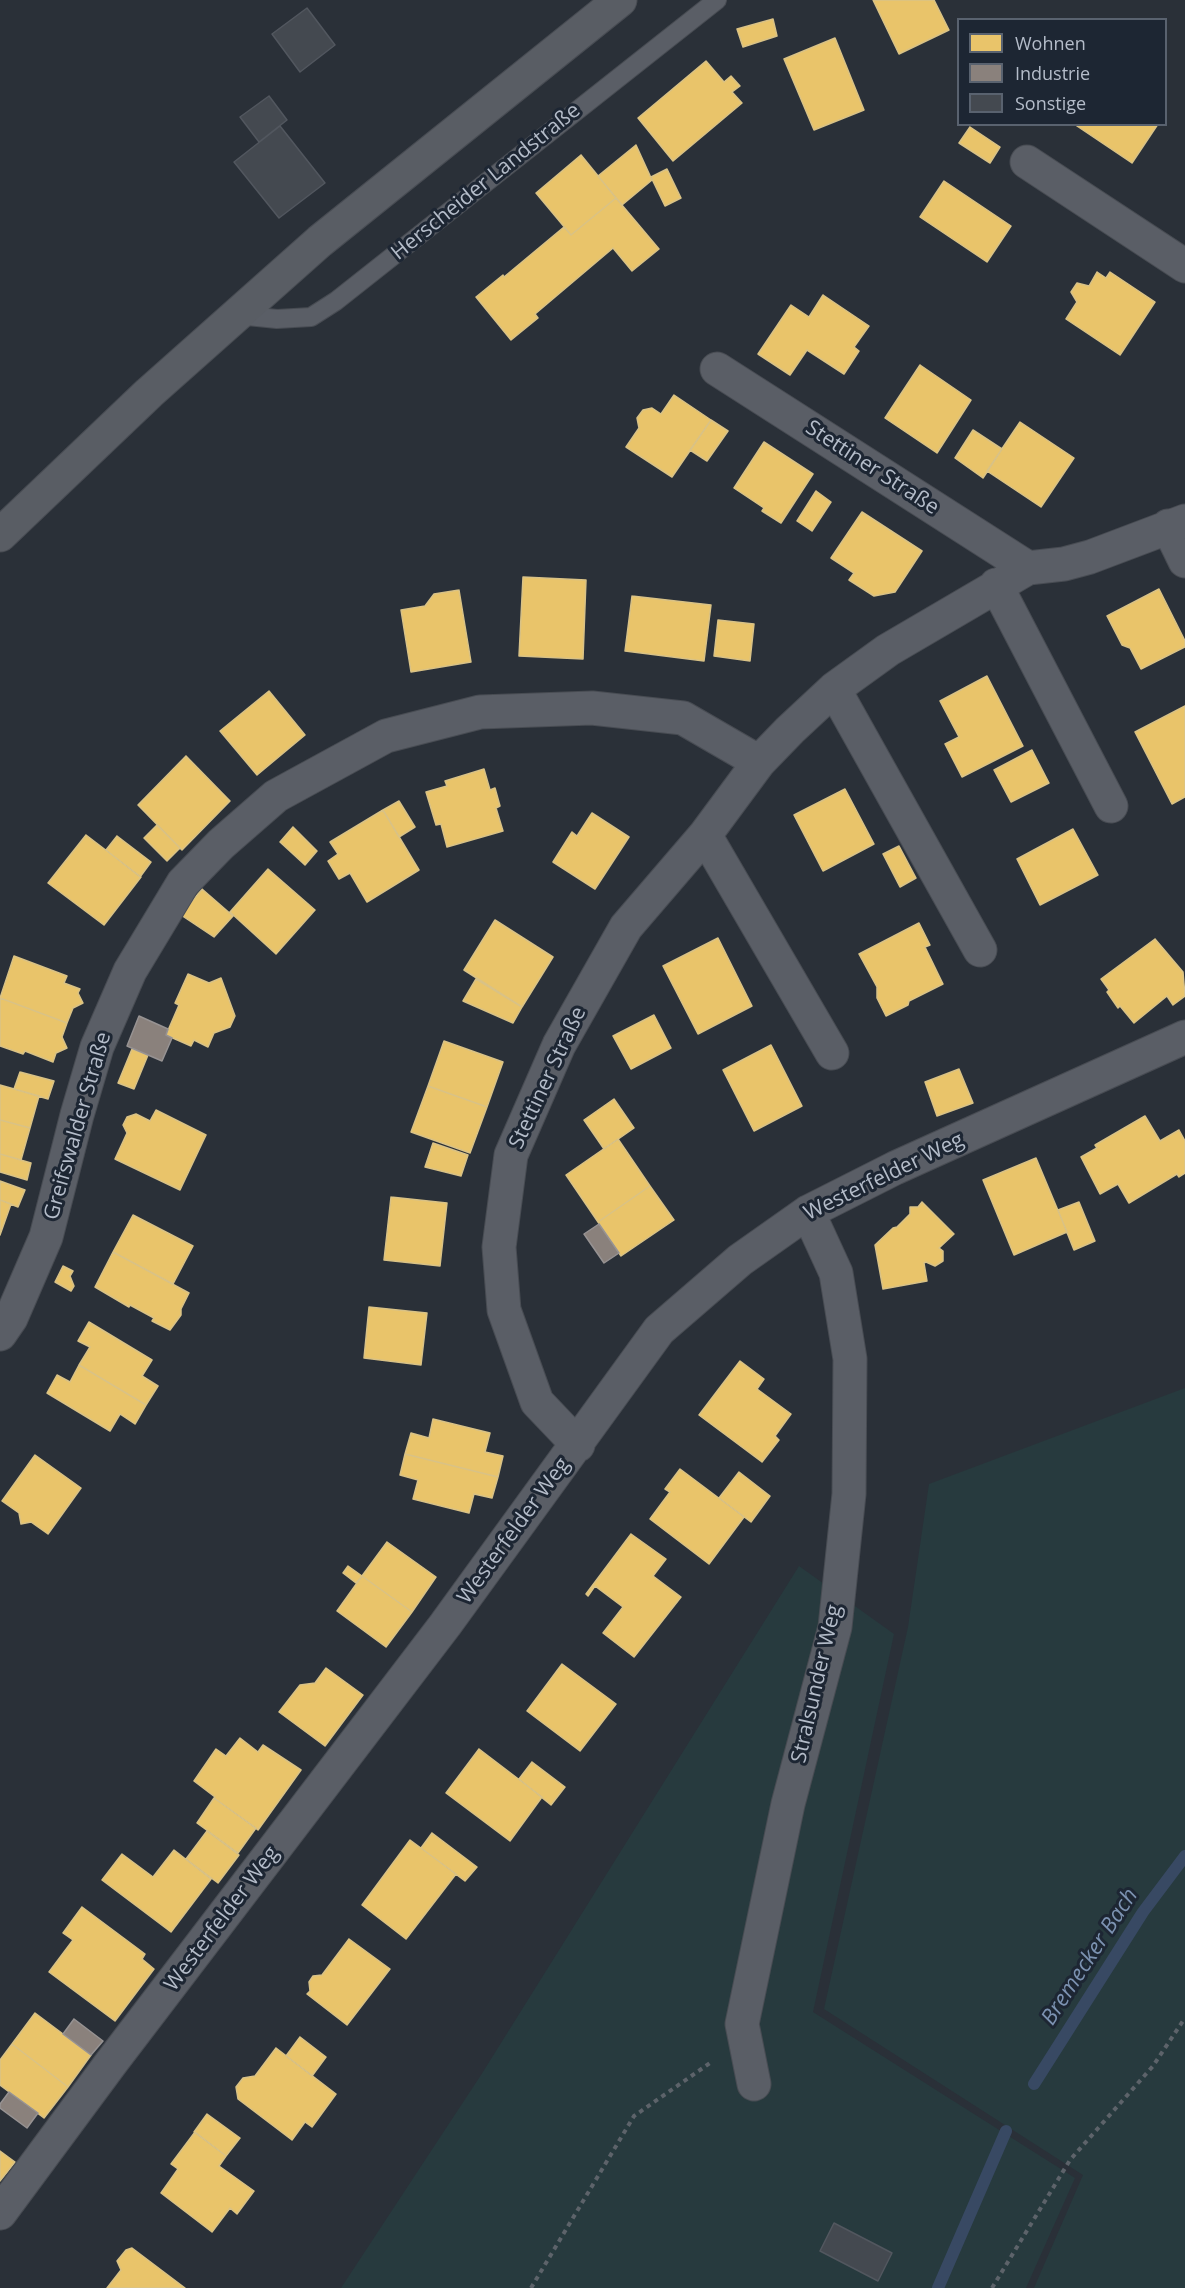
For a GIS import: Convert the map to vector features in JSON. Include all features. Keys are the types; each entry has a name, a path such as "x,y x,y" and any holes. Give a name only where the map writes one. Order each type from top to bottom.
{"main road":[{"path":"0,535 149,393 320,241 620,0"}],"street":[{"path":"1027,162 1185,266"},
{"name":"Stettiner Straße","path":"717,369 1028,568"},
{"name":"Stettiner Straße","path":"578,1445 537,1402 504,1310 499,1247 511,1155 559,1045 626,927 705,835 759,762 834,689 888,650 1028,568 1064,564 1090,557 1177,523 1185,561"},
{"path":"996,585 1111,806"},
{"path":"834,689 980,950"},
{"name":"Greifswalder Straße","path":"0,1334 11,1318 46,1237 97,1047 130,971 183,883 221,844 276,796 386,736 480,712 592,708 683,718 759,762"},
{"path":"705,835 832,1053"},
{"name":"Westerfelder Weg","path":"0,2213 111,2063 438,1635 578,1445 659,1330 740,1260 808,1212 895,1168 1185,1037"},
{"name":"Stralsunder Weg","path":"754,2084 742,2024 788,1804 835,1627 849,1494 850,1359 836,1273 808,1212"}],"lane":[{"name":"Herscheider Landstraße","path":"238,315 277,319 311,317 336,301 717,0"}],"path":[{"path":"992,2288 1070,2160 1153,2066 1185,2018"},
{"path":"531,2288 634,2116 748,2037 742,2024"}],"green space":[{"path":"1185,1388 1185,2288 1034,2288 1083,2175 824,2009 908,1627 929,1484"},
{"path":"799,1566 894,1634 813,2012 1075,2178 1026,2288 341,2288 481,2075"}],"building: Wohnen":[{"path":"873,0 934,0 949,30 899,54"},
{"path":"773,19 777,36 743,47 737,29"},
{"path":"835,38 864,110 814,130 784,59"},
{"path":"706,61 724,82 731,76 740,86 732,92 742,103 673,161 638,118"},
{"path":"1077,126 1157,126 1132,163"},
{"path":"970,127 1000,147 990,163 959,143"},
{"path":"636,145 652,180 622,205 598,176"},
{"path":"581,155 616,198 571,235 536,193"},
{"path":"667,169 681,198 665,206 651,177"},
{"path":"944,181 1011,226 987,262 920,217"},
{"path":"616,198 659,249 632,271 613,248 535,314 538,318 511,340 476,297 564,227 571,235"},
{"path":"1097,272 1106,278 1110,272 1155,302 1120,355 1066,319 1077,302 1071,292 1077,283 1089,286"},
{"path":"823,295 869,326 854,347 859,351 844,374 807,350 790,375 758,354 791,305 809,317"},
{"path":"920,365 971,400 937,453 885,418"},
{"path":"674,395 711,420 672,477 626,447 639,428 637,418 643,410 652,408 661,414"},
{"path":"711,420 728,431 707,461 690,450"},
{"path":"1020,422 1074,458 1041,507 987,471"},
{"path":"973,430 1002,449 983,478 955,458"},
{"path":"764,442 813,474 781,523 762,511 764,508 734,488"},
{"path":"816,491 831,502 812,531 797,521"},
{"path":"862,512 922,551 895,592 874,596 849,580 854,573 831,558"},
{"path":"523,577 586,580 583,659 519,656"},
{"path":"1159,589 1185,641 1185,647 1141,669 1130,648 1122,645 1107,616"},
{"path":"459,590 471,662 411,672 401,610 425,606 434,594"},
{"path":"632,596 711,605 704,661 625,651"},
{"path":"718,620 754,624 750,661 714,656"},
{"path":"987,676 1023,746 962,777 945,744 959,737 940,701"},
{"path":"269,691 305,735 257,775 220,731"},
{"path":"1185,706 1185,797 1172,804 1135,732"},
{"path":"1032,750 1049,783 1011,802 994,770"},
{"path":"186,756 230,801 182,850 138,805"},
{"path":"484,769 490,790 495,788 500,806 496,808 503,831 447,847 441,824 436,825 426,792 447,786 445,781"},
{"path":"845,789 874,844 823,871 794,815"},
{"path":"399,801 415,827 399,837 383,810"},
{"path":"383,810 419,870 367,902 350,873 339,879 328,861 338,854 330,842"},
{"path":"592,813 629,837 595,889 553,862 572,832 577,836"},
{"path":"157,825 180,848 167,861 144,838"},
{"path":"293,827 317,851 305,865 280,842"},
{"path":"1073,829 1098,875 1040,905 1017,859"},
{"path":"86,835 141,877 104,925 48,883"},
{"path":"117,836 151,862 140,877 106,850"},
{"path":"899,846 916,878 900,887 883,854"},
{"path":"268,869 315,910 276,954 230,912"},
{"path":"202,889 233,916 214,937 181,915"},
{"path":"495,920 553,957 522,1007 464,970"},
{"path":"919,923 930,945 925,947 943,984 909,1001 908,1005 886,1016 877,998 877,987 859,954"},
{"path":"718,938 752,1006 698,1034 663,966"},
{"path":"1155,939 1183,972 1185,996 1173,1005 1167,996 1134,1023 1120,1006 1118,1008 1101,979"},
{"path":"14,956 67,976 64,983 80,989 78,993 83,1003 73,1008 67,1023 0,998"},
{"path":"188,974 209,983 221,978 235,1016 230,1027 214,1033 208,1047 194,1040 191,1046 166,1035 179,1005 175,1003"},
{"path":"476,979 522,1007 513,1023 463,1001"},
{"path":"0,998 67,1023 62,1037 67,1048 56,1053 53,1062 25,1051 23,1054 0,1046"},
{"path":"654,1015 671,1048 631,1069 613,1036"},
{"path":"444,1041 503,1062 487,1107 428,1086"},
{"path":"771,1045 802,1106 754,1131 723,1070"},
{"path":"132,1049 148,1055 134,1089 118,1083"},
{"path":"959,1069 973,1103 937,1116 925,1082"},
{"path":"20,1072 54,1081 48,1099 14,1089"},
{"path":"0,1085 39,1096 30,1128 0,1120"},
{"path":"428,1086 487,1107 470,1153 411,1132"},
{"path":"614,1099 634,1128 604,1149 584,1120"},
{"path":"156,1110 206,1135 180,1190 115,1159 127,1133 123,1125 127,1117 136,1114 150,1121"},
{"path":"1145,1116 1160,1141 1179,1130 1185,1141 1185,1173 1179,1177 1177,1174 1129,1203 1118,1184 1100,1194 1081,1157 1097,1148 1095,1145"},
{"path":"0,1120 30,1128 21,1160 0,1154"},
{"path":"618,1139 650,1186 598,1222 566,1175"},
{"path":"433,1143 468,1155 461,1176 425,1167"},
{"path":"0,1154 31,1163 27,1180 0,1172"},
{"path":"1036,1158 1067,1232 1014,1255 983,1180"},
{"path":"0,1181 25,1190 18,1207 0,1200"},
{"path":"650,1186 674,1220 621,1256 598,1222"},
{"path":"391,1197 447,1203 440,1266 384,1260"},
{"path":"0,1200 11,1204 0,1235"},
{"path":"922,1202 954,1234 939,1248 943,1251 943,1261 935,1266 924,1263 927,1281 883,1289 875,1245 910,1214 910,1207 918,1207"},
{"path":"1079,1202 1095,1241 1074,1250 1058,1210"},
{"path":"133,1215 193,1246 173,1284 113,1252"},
{"path":"113,1252 189,1293 181,1309 181,1315 170,1330 152,1321 154,1318 130,1305 129,1307 95,1287"},
{"path":"63,1266 73,1271 70,1276 74,1286 71,1291 55,1282"},
{"path":"369,1307 427,1313 421,1365 364,1358"},
{"path":"89,1322 152,1360 142,1376 158,1386 146,1405 79,1365 90,1347 78,1341"},
{"path":"740,1361 764,1379 757,1389 791,1414 775,1436 779,1440 762,1462 699,1415"},
{"path":"79,1365 146,1405 135,1424 120,1414 110,1431 47,1393 57,1375 70,1382"},
{"path":"433,1419 490,1433 485,1452 503,1456 498,1477 405,1454 411,1433 429,1438"},
{"path":"405,1454 498,1477 492,1498 474,1494 469,1513 413,1499 418,1480 400,1475"},
{"path":"35,1455 81,1488 48,1534 31,1522 21,1524 19,1513 2,1501"},
{"path":"680,1469 744,1517 709,1564 650,1519 670,1492 665,1489"},
{"path":"739,1472 770,1496 751,1522 719,1498"},
{"path":"631,1534 666,1559 653,1576 681,1597 634,1657 603,1633 623,1607 595,1586 588,1596 586,1594"},
{"path":"387,1542 436,1577 412,1612 362,1576"},
{"path":"348,1566 362,1576 356,1583 343,1573"},
{"path":"362,1576 412,1612 386,1647 337,1611"},
{"path":"562,1664 616,1704 580,1751 527,1711"},
{"path":"326,1668 363,1695 325,1746 279,1712 300,1685 315,1683"},
{"path":"240,1738 258,1752 263,1745 301,1770 258,1830 194,1781 216,1749 226,1756"},
{"path":"479,1749 542,1797 510,1841 446,1793"},
{"path":"532,1762 565,1787 551,1805 519,1779"},
{"path":"214,1798 256,1828 238,1853 197,1823"},
{"path":"207,1831 239,1855 218,1883 186,1859"},
{"path":"432,1833 477,1867 465,1881 421,1848"},
{"path":"410,1840 456,1874 406,1939 362,1905"},
{"path":"174,1850 211,1879 171,1932 102,1880 122,1854 153,1877"},
{"path":"82,1907 145,1954 142,1959 154,1969 115,2021 49,1972 73,1940 63,1933"},
{"path":"349,1939 390,1969 347,2025 307,1994 310,1991 309,1982 313,1976 322,1975"},
{"path":"35,2013 91,2055 68,2087 12,2044"},
{"path":"300,2037 326,2057 312,2076 286,2056"},
{"path":"12,2044 68,2087 44,2118 0,2085 0,2060"},
{"path":"276,2048 336,2094 312,2127 305,2122 292,2140 238,2099 236,2087 243,2078 255,2076"},
{"path":"207,2114 240,2138 226,2156 194,2132"},
{"path":"195,2132 226,2156 219,2166 254,2191 237,2214 230,2208 212,2232 161,2193 178,2169 171,2164"},
{"path":"0,2151 15,2162 0,2181"},
{"path":"132,2248 185,2288 107,2288 121,2270 117,2261 126,2250"}],"building: Industrie":[{"path":"139,1016 168,1029 166,1035 172,1038 162,1061 127,1046"},
{"path":"599,1224 619,1253 604,1263 584,1234"},
{"path":"74,2019 103,2041 91,2055 63,2034"},
{"path":"9,2092 38,2113 27,2128 0,2108 0,2104"}],"building: Sonstige":[{"path":"307,8 335,45 300,72 272,34"},
{"path":"269,96 287,120 259,142 240,117"},
{"path":"280,126 325,183 279,218 234,162"},
{"path":"834,2223 892,2253 878,2281 820,2251"}],"waterway":[{"name":"Bremecker Bach","path":"1034,2084 1143,1912 1185,1856"},
{"name":"Bremecker Bach","path":"938,2288 1006,2131"}]}
